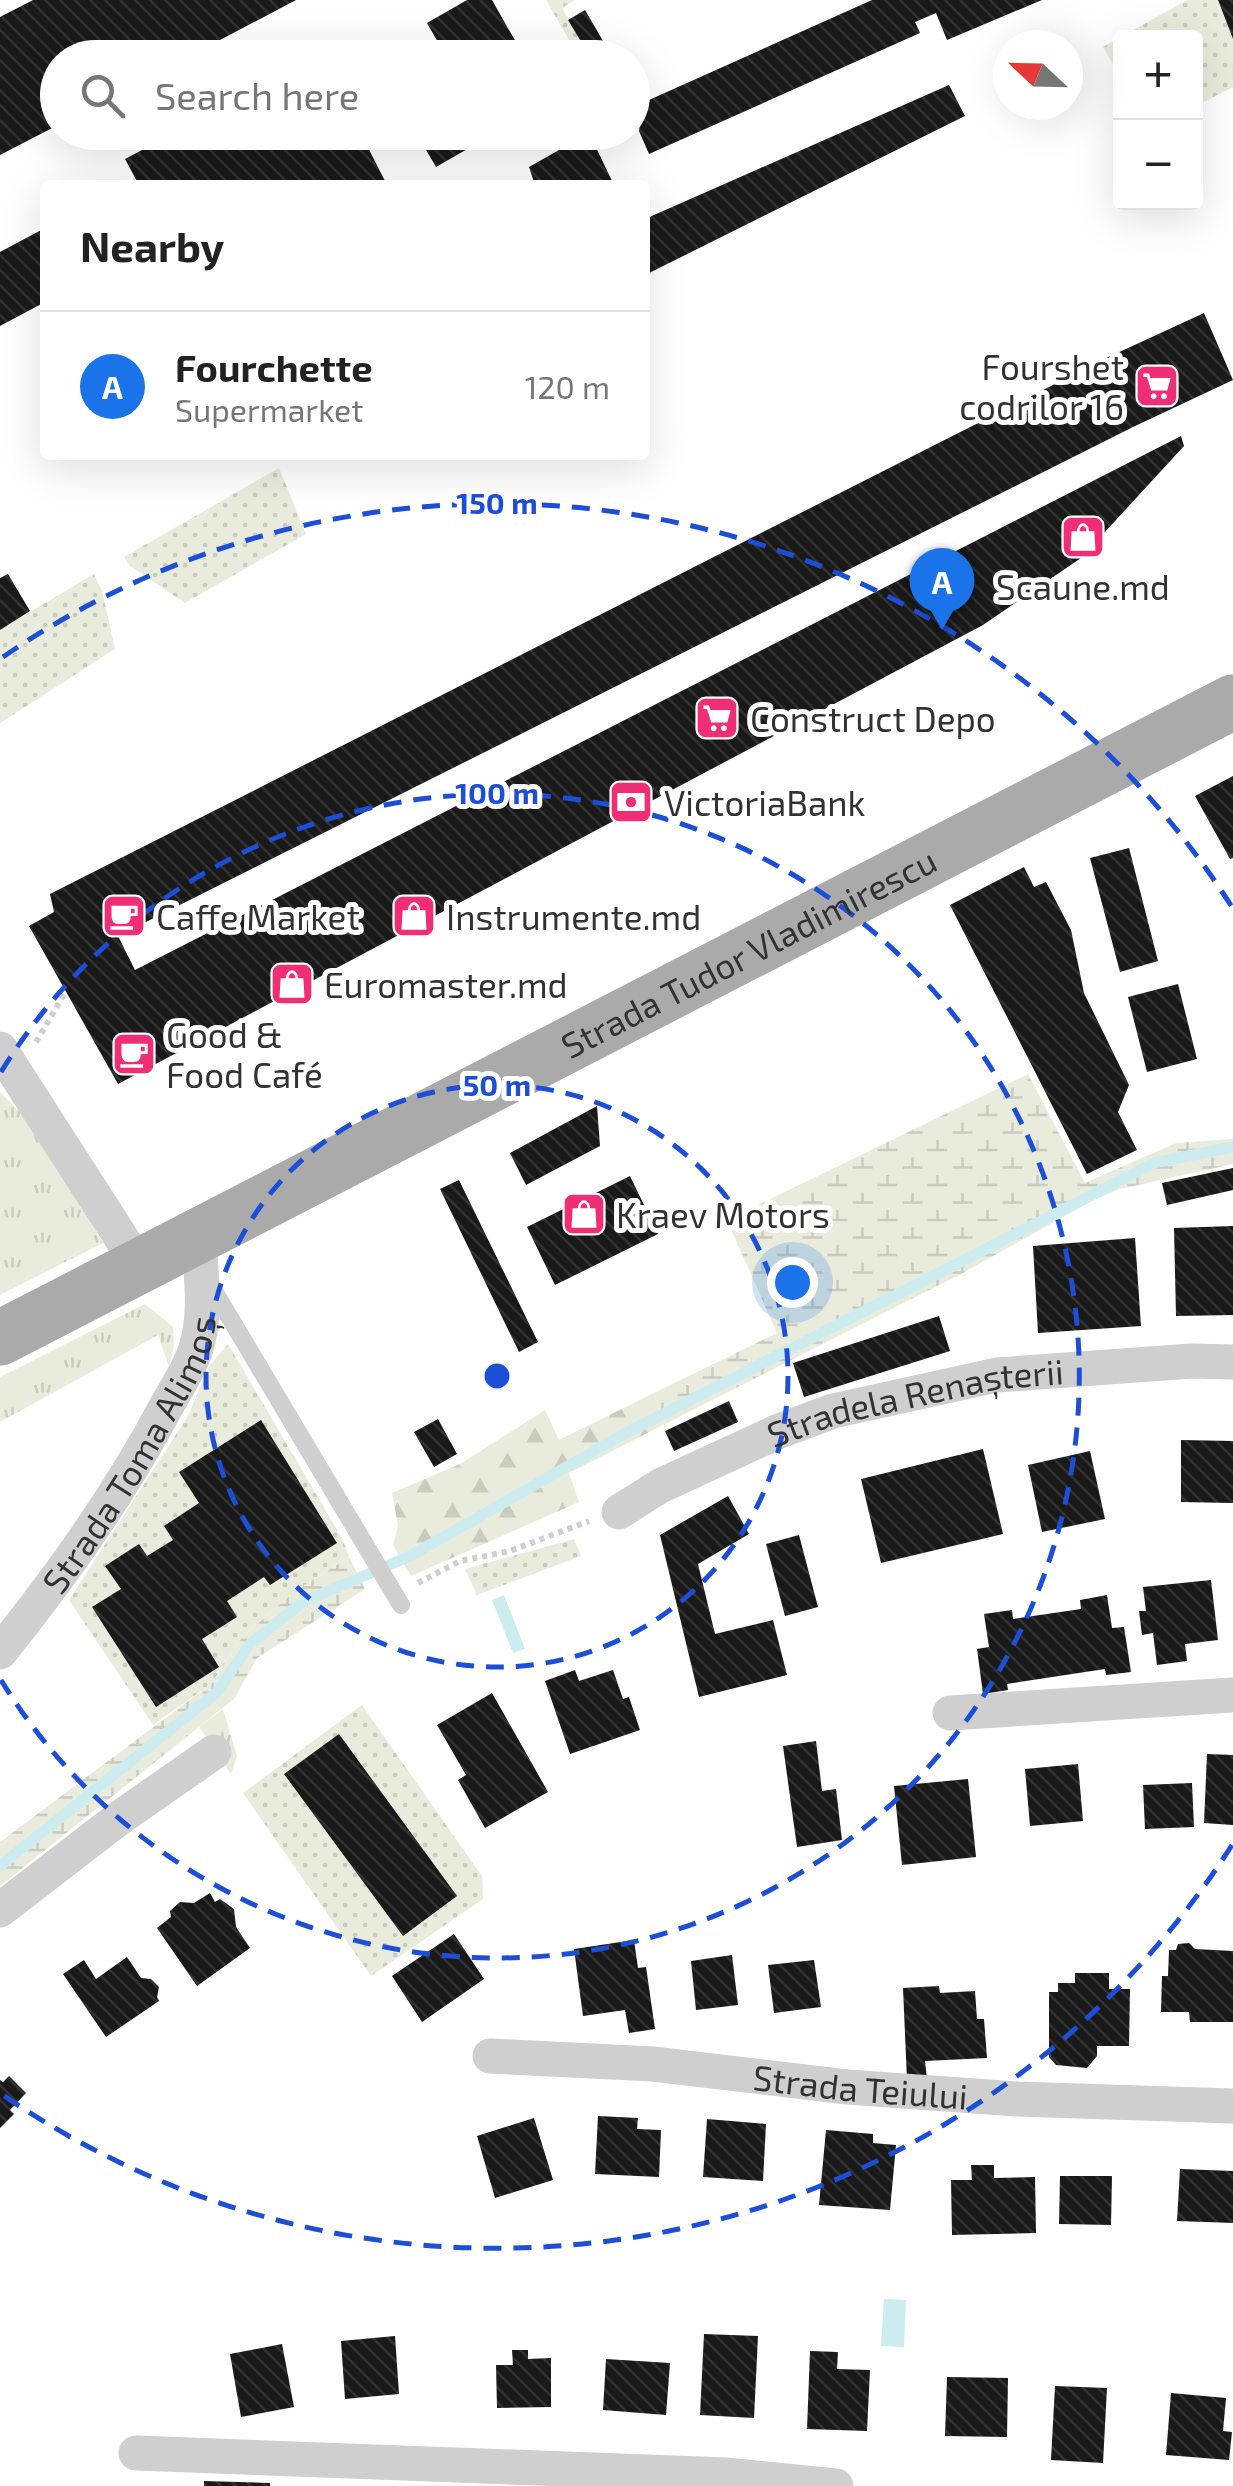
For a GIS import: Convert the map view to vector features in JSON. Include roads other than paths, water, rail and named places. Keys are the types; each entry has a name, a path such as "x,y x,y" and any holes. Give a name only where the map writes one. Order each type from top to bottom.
{"main road":[{"name":"Strada Tudor Vladimirescu","path":"0,1338 140,1267 199,1252 1233,702"}],"street":[{"path":"0,1049 140,1267"},
{"name":"Strada Toma Alimoș","path":"0,1652 82,1545 152,1434 186,1371 199,1340 199,1252"},
{"name":"Stradela Renașterii","path":"619,1512 660,1486 776,1432 833,1411 997,1376 1192,1361 1233,1362"},
{"path":"950,1713 1233,1694"},
{"path":"0,1910 118,1819 214,1752"},
{"name":"Strada Teiului","path":"490,2056 653,2064 847,2087 1233,2106"},
{"path":"136,2453 726,2475 836,2486"}],"lane":[{"path":"199,1252 396,1596"}],"water":[{"path":"504,1595 525,1649 513,1653 492,1600"},
{"path":"884,2299 906,2300 904,2347 881,2346"}],"waterway":[{"path":"0,1866 217,1692 250,1644 303,1602 410,1556 626,1433 1154,1163 1233,1147"}],"place":[{"name":"Fourshet codrilor 16","path":"1157,386"},
{"name":"Scaune.md","path":"1083,537"},
{"name":"Fourchette","path":"942,630"},
{"name":"Construct Depo","path":"717,718"},
{"name":"VictoriaBank","path":"631,802"},
{"name":"Caffe Market","path":"124,916"},
{"name":"Instrumente.md","path":"414,916"},
{"name":"Euromaster.md","path":"292,984"},
{"name":"Good & Food Café","path":"134,1054"},
{"name":"Kraev Motors","path":"584,1214"}]}
